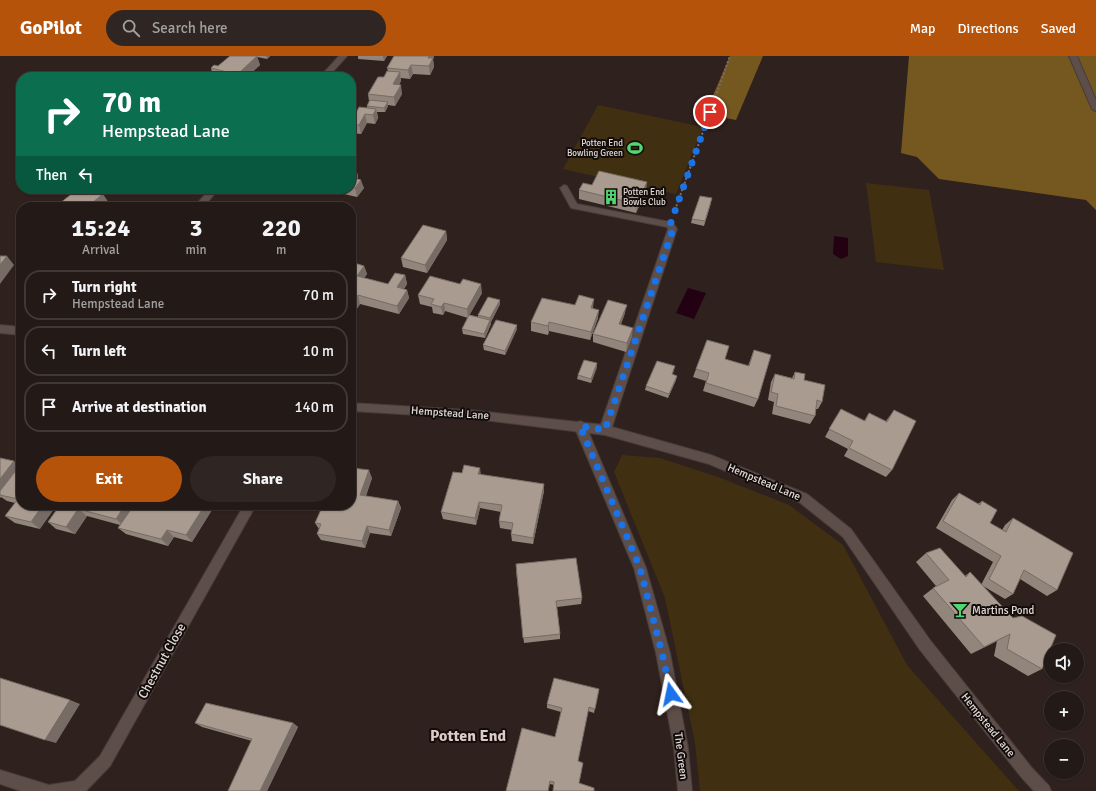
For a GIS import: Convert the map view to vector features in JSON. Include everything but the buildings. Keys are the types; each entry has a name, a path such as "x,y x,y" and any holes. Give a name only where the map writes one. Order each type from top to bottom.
{"street":[{"path":"328,72 342,56"},
{"path":"1073,56 1096,109"},
{"path":"564,188 574,206 670,225 673,229 605,430"},
{"path":"203,202 210,194"},
{"path":"0,329 16,331"},
{"name":"Hempstead Lane","path":"356,407 468,414 605,430 711,460 803,498 847,533 925,645 1027,773 1044,791"},
{"name":"The Green","path":"580,426 640,568 662,653 682,748 685,791"},
{"name":"Chestnut Close","path":"53,791 79,788 105,761 247,510"},
{"path":"0,777 45,791"}],"path":[{"path":"670,225 730,56"}],"shaded area":[{"path":"730,56 763,56 736,120 705,114"},
{"path":"909,56 1096,56 1096,210 1086,200 939,179 917,157 901,153"},
{"name":"Potten End Bowling Green","path":"598,105 703,127 676,194 563,169"},
{"path":"866,183 929,190 944,270 876,262"},
{"path":"834,236 848,238 848,256 841,259 833,254"},
{"path":"688,288 706,293 694,319 676,313"},
{"path":"622,455 660,458 718,477 789,505 843,545 907,665 1019,791 700,791 695,743 665,598 614,472"}],"place":[{"name":"Potten End Bowling Green","path":"635,148"},
{"name":"Potten End Bowls Club","path":"611,197"},
{"name":"Martins Pond","path":"960,610"}],"district":[{"name":"Potten End","path":"468,736"}],"route":[{"path":"671,694 640,568 580,426 605,430 673,229 670,225 710,112"}]}
